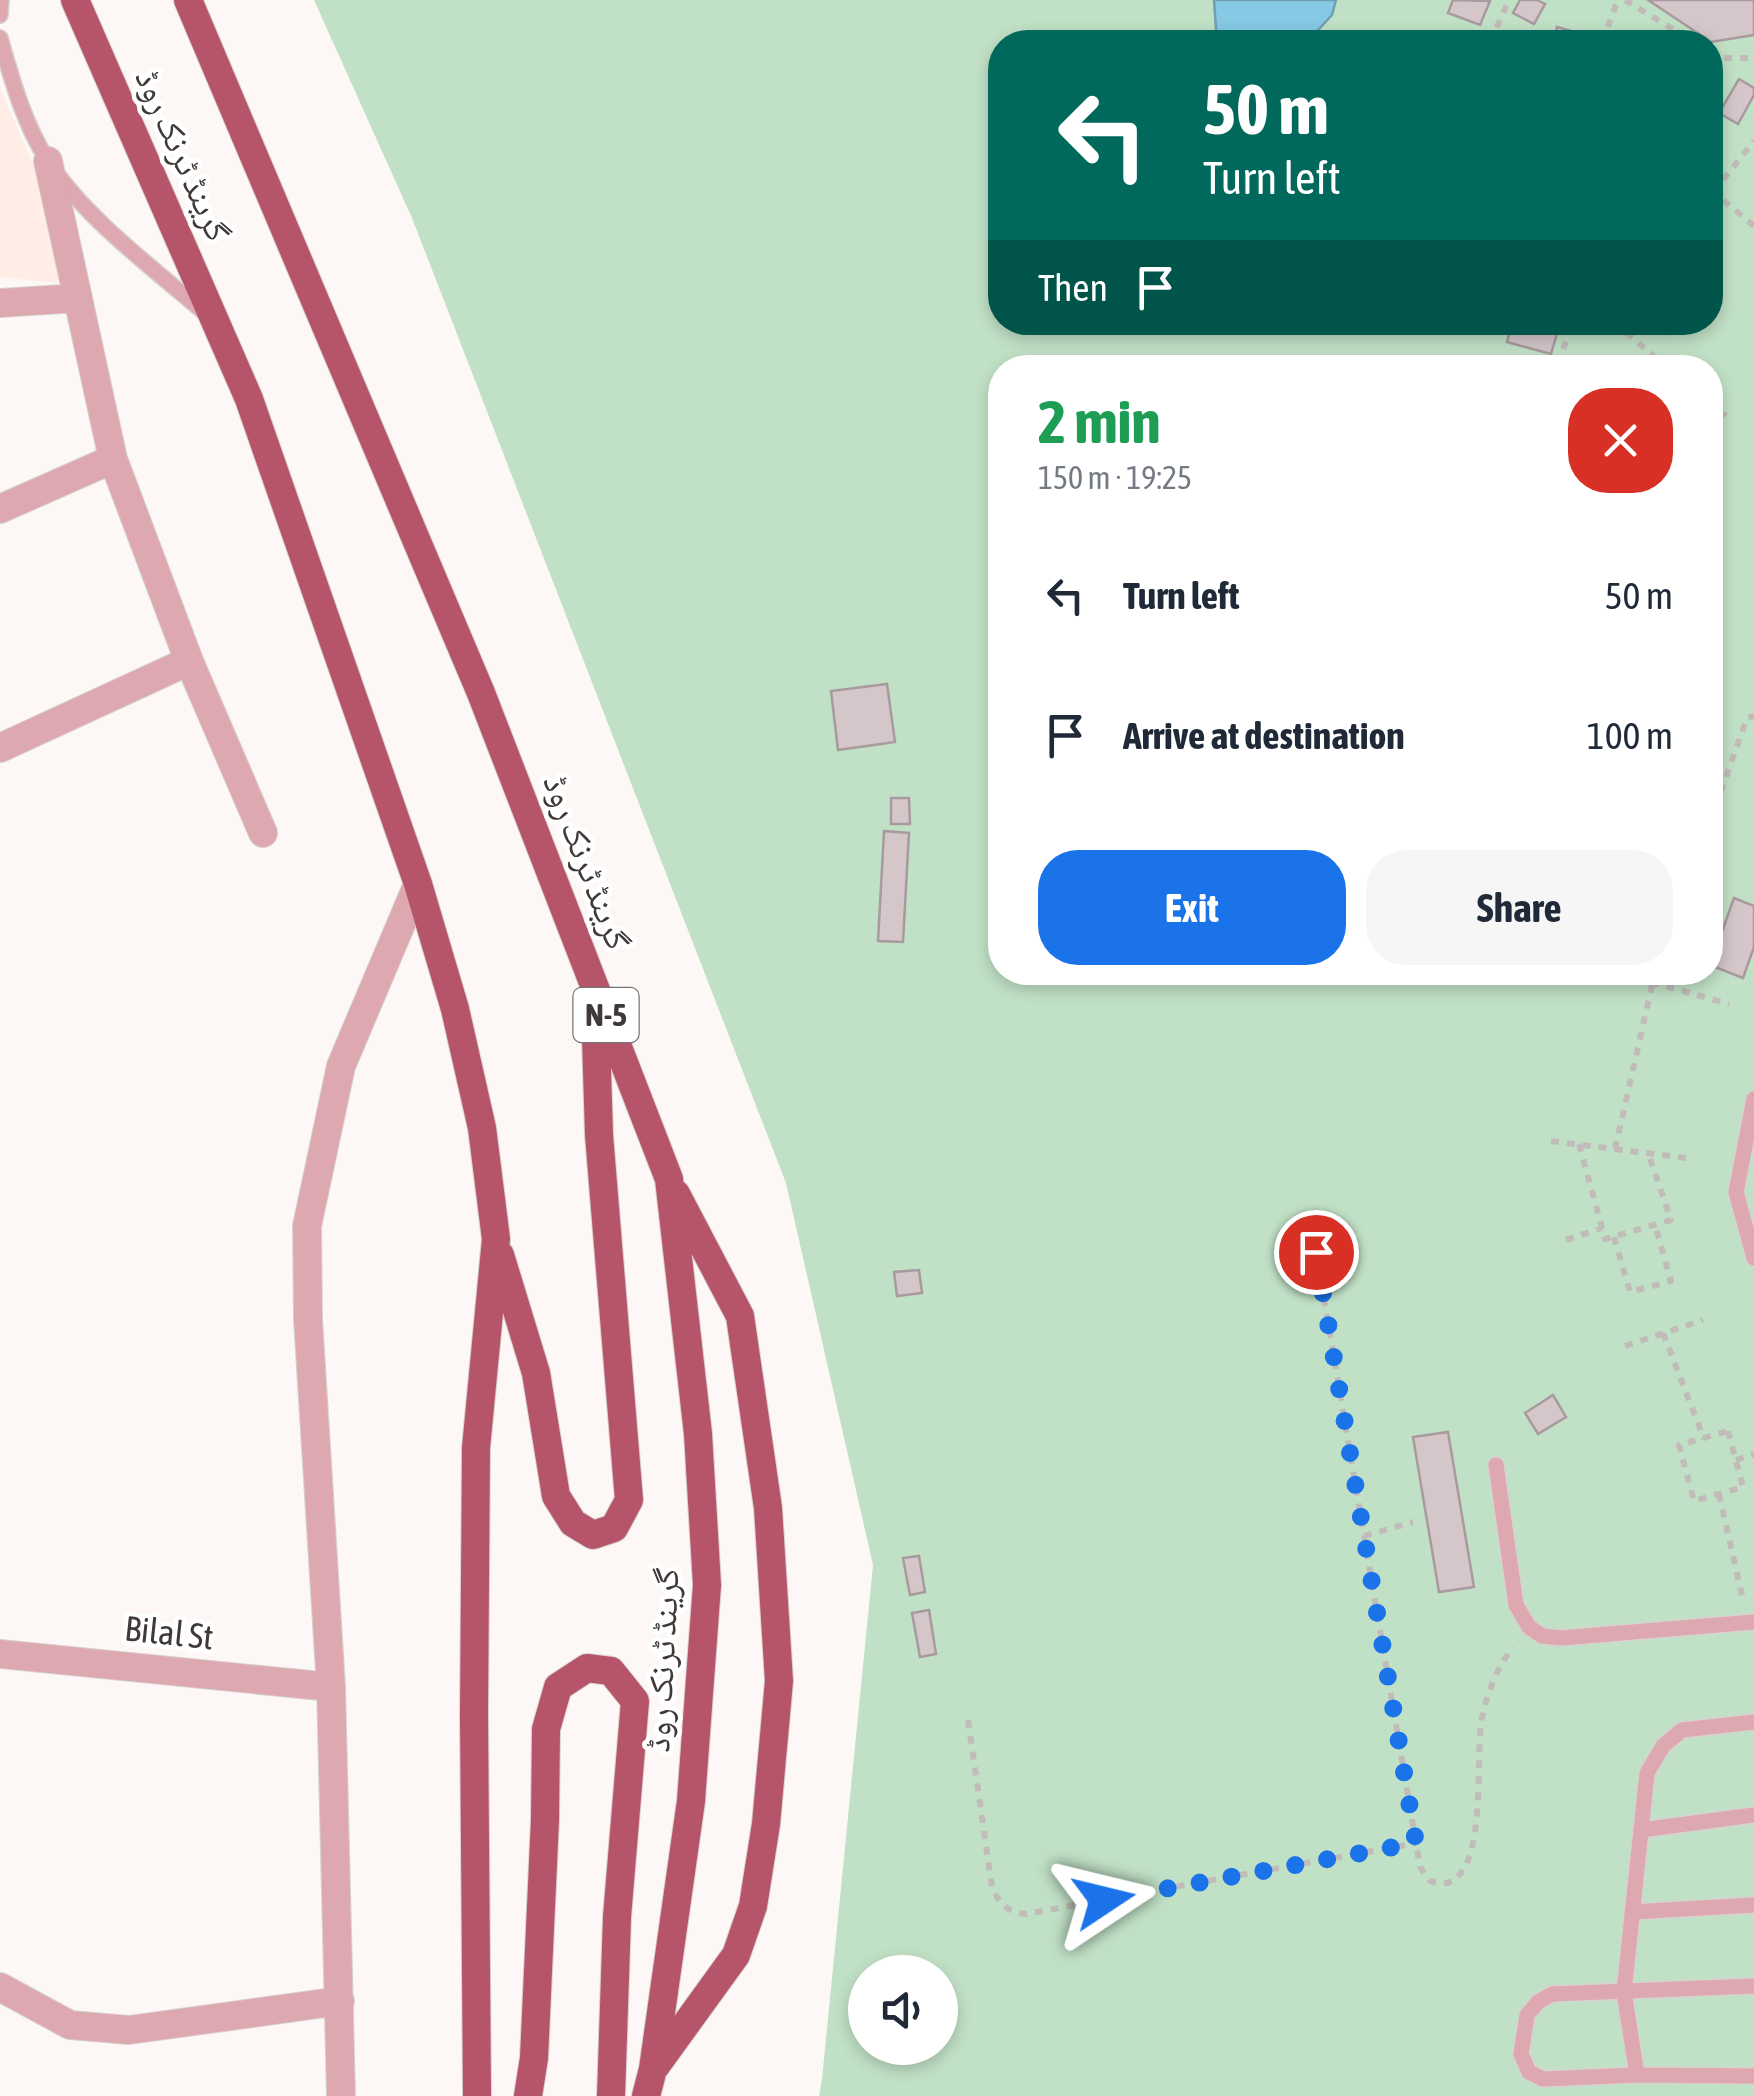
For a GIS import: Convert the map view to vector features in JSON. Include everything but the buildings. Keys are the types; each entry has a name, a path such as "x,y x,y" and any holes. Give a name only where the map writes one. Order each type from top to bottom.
{"highway":[{"name":"گرینڈ ٹرنک روڈ","path":"75,0 249,399 418,884 455,1009 478,1111 496,1239 476,1448 475,2093"},
{"name":"گرینڈ ٹرنک روڈ","path":"188,0 481,693 668,1179 698,1434 707,1585 690,1801 650,2083"},
{"path":"496,1239 536,1372 556,1496 573,1524 593,1535 614,1528 629,1500 599,1135 595,985"},
{"path":"650,2083 736,1955 753,1906 766,1824 780,1681 768,1508 740,1316 668,1179"},
{"path":"528,2096 534,2058 546,1729 558,1687 587,1668 611,1671 635,1701 618,1917 611,2096"}],"street":[{"path":"48,161 113,459 189,661 263,833"},
{"path":"0,303 78,298"},
{"path":"0,509 113,459"},
{"path":"0,748 189,661"},
{"path":"341,2096 331,1687 308,1318 307,1226 341,1066 418,884"},
{"name":"Bilal St","path":"0,1654 331,1687"},
{"path":"0,1987 70,2025 129,2030 340,2001"}],"lane":[{"path":"0,15 1,0"},
{"path":"0,38 16,93 48,161 83,204 123,243 215,322"},
{"path":"1754,1098 1736,1192 1754,1258"},
{"path":"1496,1464 1516,1605 1529,1627 1542,1636 1561,1638 1750,1622"},
{"path":"1637,2075 1624,1992 1647,1773 1663,1746 1682,1730 1754,1722"},
{"path":"1641,1830 1754,1815"},
{"path":"1632,1912 1754,1905"},
{"path":"1754,1986 1552,1994 1538,2002 1527,2016 1522,2054 1530,2072 1543,2079 1754,2076"}],"path":[{"path":"1495,30 1509,0"},
{"path":"1607,30 1621,0 1673,30"},
{"path":"1723,58 1754,58"},
{"path":"1723,177 1754,141"},
{"path":"1723,199 1754,226"},
{"path":"1564,348 1569,335"},
{"path":"1629,335 1653,355"},
{"path":"1723,785 1747,718 1754,716"},
{"path":"1616,1149 1650,985"},
{"path":"1662,985 1729,1004"},
{"path":"1552,1141 1686,1158"},
{"path":"1579,1144 1605,1240 1670,1220 1648,1153"},
{"path":"1614,1236 1630,1292 1671,1281 1656,1225"},
{"path":"1566,1240 1602,1228"},
{"path":"1316,1252 1420,1867 1430,1881 1452,1882 1472,1854 1481,1724 1488,1694 1503,1660 1529,1627"},
{"path":"1625,1346 1704,1320"},
{"path":"1663,1333 1704,1438"},
{"path":"1728,1432 1736,1460 1744,1486 1694,1500 1678,1446 1728,1432"},
{"path":"1736,1460 1754,1454"},
{"path":"1719,1494 1750,1622"},
{"path":"1364,1536 1413,1522"},
{"path":"968,1720 992,1886 1005,1908 1015,1912 1026,1914 1416,1843"}],"shaded area":[{"path":"0,88 70,249 56,283 0,277"}],"green space":[{"path":"314,0 1754,0 1754,2096 819,2096 873,1565 786,1183 412,218"}],"water":[{"path":"1214,0 1336,0 1332,15 1318,30 1216,30"}],"route":[{"path":"1104,1900 1416,1843 1316,1252"}]}
